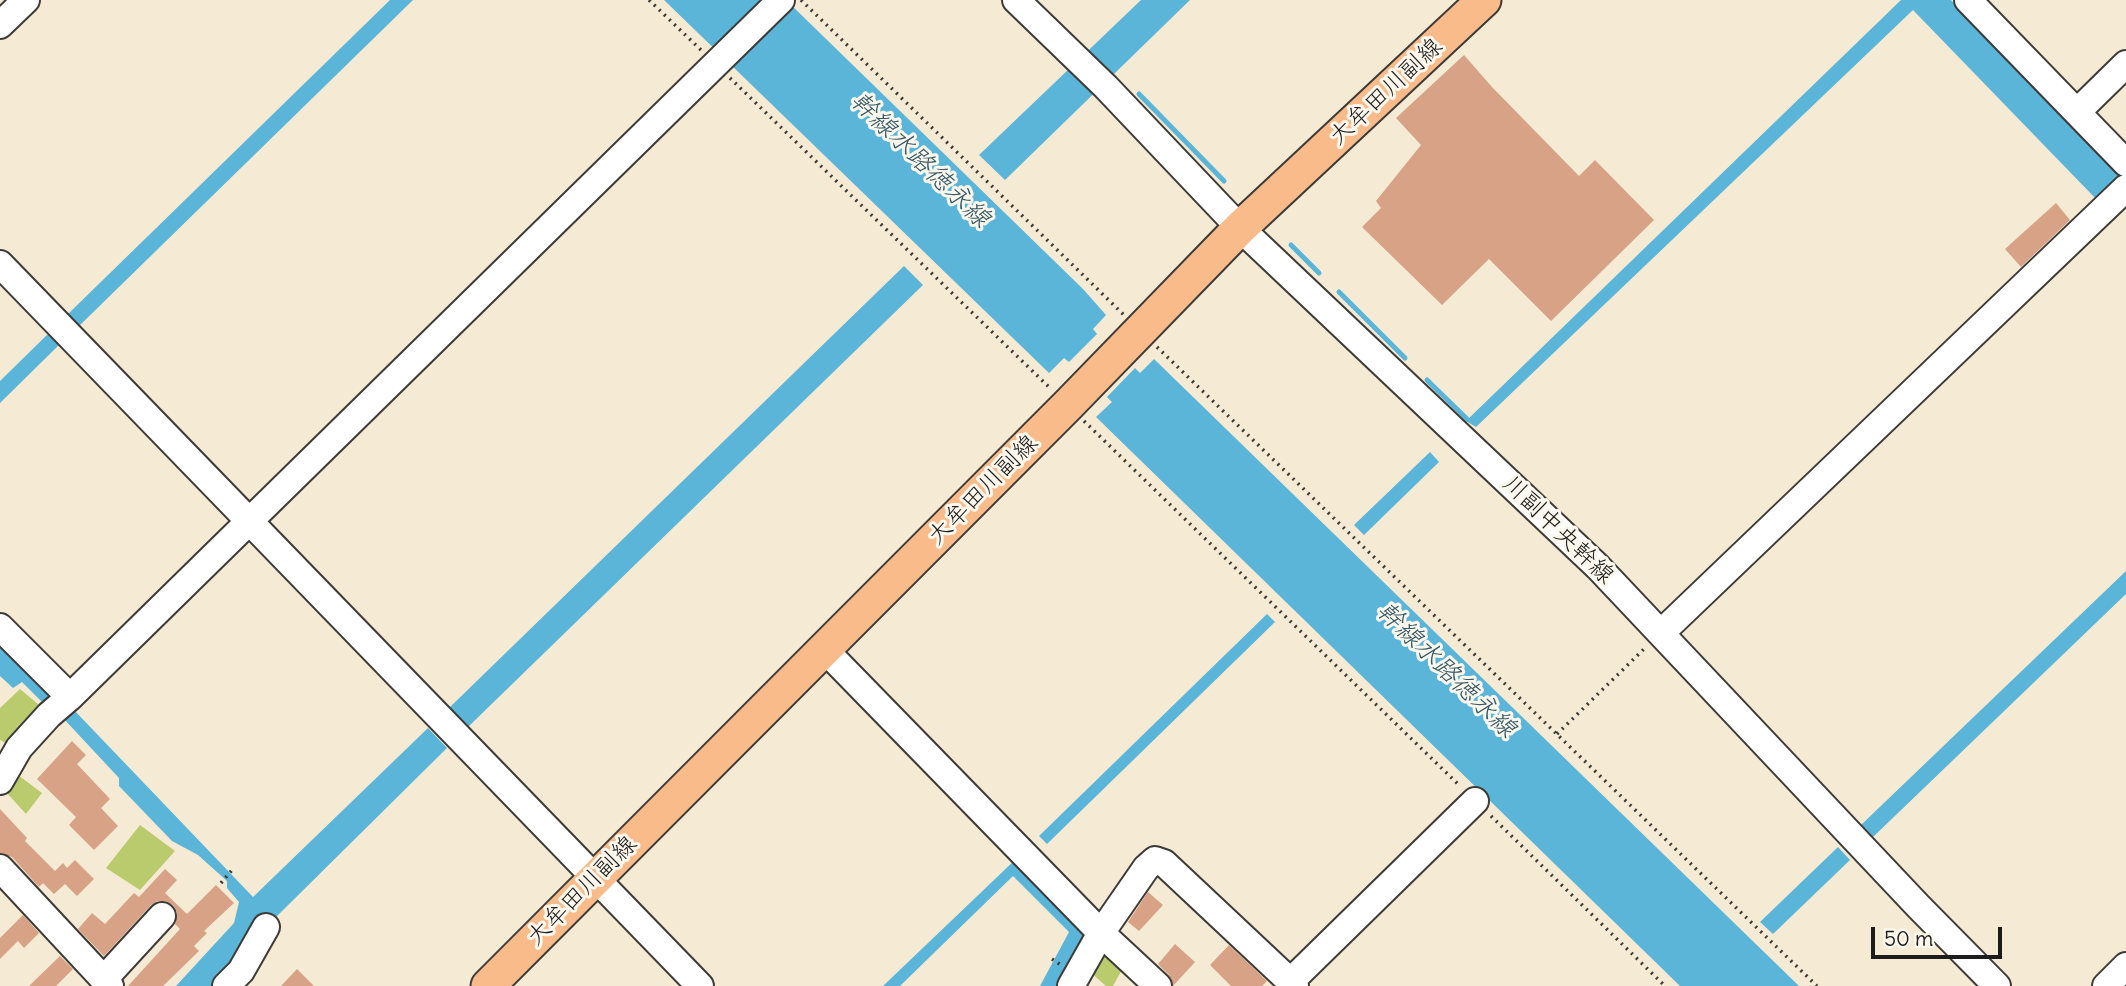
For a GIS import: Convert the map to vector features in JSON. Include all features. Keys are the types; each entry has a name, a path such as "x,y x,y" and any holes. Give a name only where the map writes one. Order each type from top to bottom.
{"main road":[{"name":"大牟田川副線","path":"488,986 1068,405 1240,228 1484,0"}],"street":[{"path":"0,25 26,0"},
{"path":"0,781 19,748 50,715 781,0"},
{"name":"川副中央幹線","path":"1016,0 1075,55 1240,228 1598,567 1997,986"},
{"path":"1968,0 2126,163"},
{"path":"2077,113 2126,64"},
{"path":"1662,632 2126,188"},
{"path":"0,264 700,986"},
{"path":"0,627 70,697"},
{"path":"824,649 1101,933 1158,986"},
{"path":"1071,986 1101,933 1146,868 1155,860 1164,863 1293,984 1475,801"},
{"path":"0,868 107,983 162,916"},
{"path":"226,986 241,971 265,927"},
{"path":"2106,986 2126,966"}],"path":[{"path":"649,0 1665,986"},
{"path":"800,0 1816,986"},
{"path":"1557,734 1662,632"},
{"path":"220,883 232,870"}],"green space":[{"path":"20,689 45,710 10,746 0,740 0,708"},
{"path":"18,775 42,793 26,814 5,791"},
{"path":"140,825 175,851 140,890 106,868"},
{"path":"1103,944 1125,964 1113,986 1106,986 1089,971"}],"water":[{"path":"390,0 413,0 78,327 67,315"},
{"name":"幹線水路徳永線","path":"664,0 786,0 1083,289 1106,315 1093,329 1097,334 1069,362 1064,358 1049,373"},
{"path":"1141,0 1190,0 1005,180 979,155"},
{"path":"1901,0 1951,0 2121,178 2098,201 1913,10 1476,427 1466,421"},
{"path":"904,266 923,285 468,727 449,708"},
{"path":"49,333 60,344 0,403 0,381"},
{"name":"幹線水路徳永線","path":"1154,359 1799,986 1680,986 1096,417 1112,402 1107,397 1135,368 1140,373"},
{"path":"1430,452 1439,462 1364,535 1354,525"},
{"path":"2126,571 2126,594 1873,837 1861,825"},
{"path":"1267,614 1275,622 1047,844 1039,836"},
{"path":"0,637 57,694 45,705 22,682 13,688 0,676"},
{"path":"73,709 253,897 428,728 447,748 273,920 212,986 176,986 234,923 239,902 227,888 227,881 198,855 172,841 119,786 119,778 63,718"},
{"path":"1838,847 1850,860 1773,934 1760,922"},
{"path":"1017,858 1089,934 1060,986 1040,986 1069,932 1013,876 900,986 883,986"}],"building":[{"path":"1464,55 1579,176 1595,160 1654,220 1551,321 1489,259 1442,305 1362,227 1381,208 1376,201 1421,145 1396,118"},
{"path":"2056,203 2070,220 2021,267 2005,249"},
{"path":"72,741 86,755 77,764 110,799 101,808 118,826 94,850 69,825 76,817 37,779"},
{"path":"0,809 27,838 25,841 55,871 63,863 67,868 75,860 94,879 77,896 65,884 54,894 43,883 39,887 12,857 0,853"},
{"path":"165,869 177,880 165,893 187,914 216,885 234,903 204,931 207,933 194,946 199,951 163,986 128,986 180,929 175,924 177,912 173,905 157,901 151,905 104,956 78,929 92,913 105,924 134,893 139,897"},
{"path":"1148,892 1163,905 1139,931 1128,922"},
{"path":"23,915 39,933 24,948 18,941 0,959 0,938"},
{"path":"1175,944 1195,962 1173,986 1169,975 1158,964"},
{"path":"1229,945 1267,981 1262,986 1231,986 1210,965"},
{"path":"60,956 73,969 56,986 29,986"},
{"path":"297,969 314,986 281,986"}],"waterway":[{"path":"1139,94 1224,181"},
{"path":"1291,245 1319,273"},
{"path":"1339,292 1405,358"},
{"path":"1427,380 1467,419"}]}
